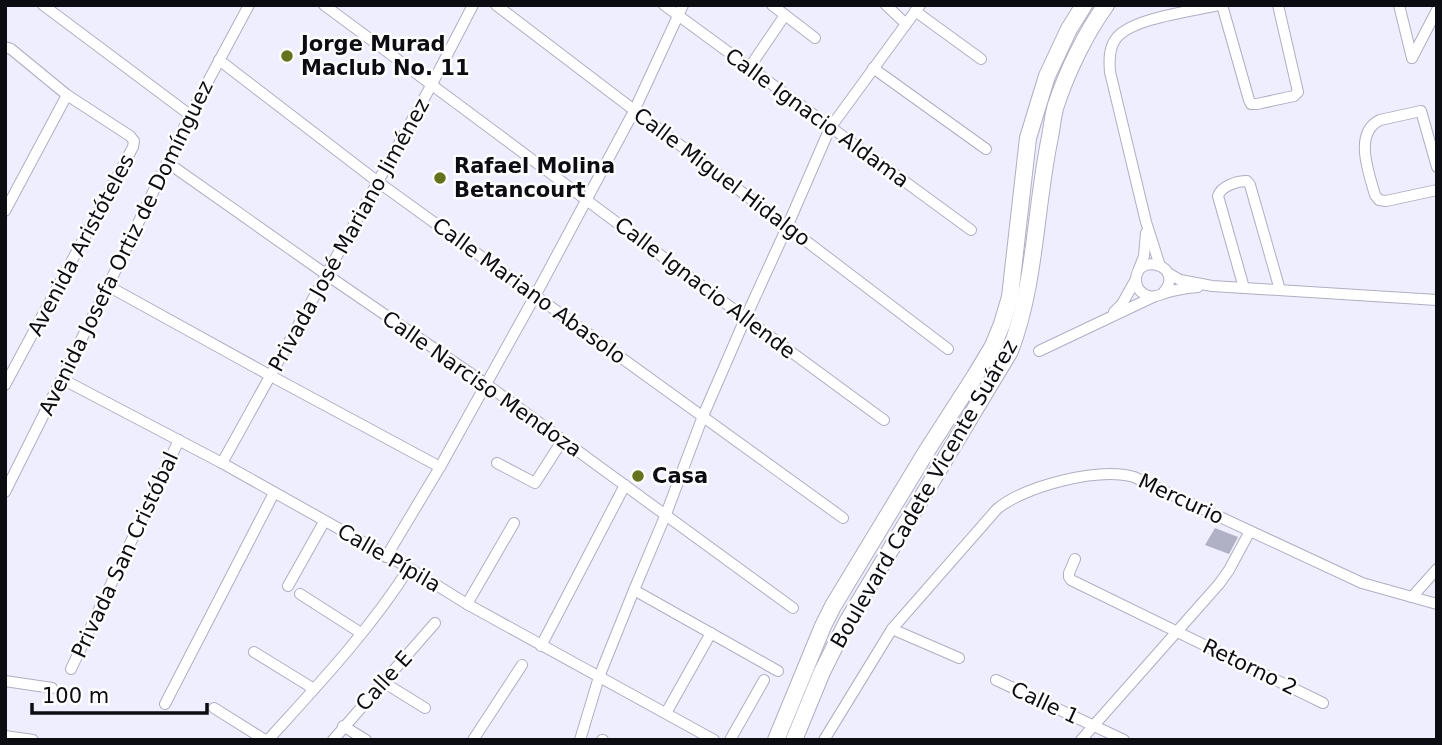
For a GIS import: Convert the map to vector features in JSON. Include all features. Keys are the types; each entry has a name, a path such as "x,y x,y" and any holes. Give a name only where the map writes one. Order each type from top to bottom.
{"main road":[{"name":"Boulevard Cadete Vicente Suárez","path":"776,740 833,606 993,346 1010,297 1028,138 1047,76 1069,29 1084,5"},
{"name":"Boulevard Cadete Vicente Suárez","path":"794,740 822,672 847,622 1010,351 1026,298 1045,160 1056,106 1079,49 1106,5"}],"street":[{"path":"43,5 190,115"},
{"name":"Avenida Josefa Ortiz de Domínguez","path":"5,492 190,115 249,5"},
{"name":"Calle Ignacio Allende","path":"324,5 884,420"},
{"name":"Privada José Mariano Jiménez","path":"222,463 473,5"},
{"name":"Calle Miguel Hidalgo","path":"496,5 948,349"},
{"name":"Calle Ignacio Aldama","path":"664,5 971,230"},
{"path":"386,557 440,467 535,296 634,110 683,5"},
{"path":"772,5 815,38"},
{"path":"886,5 906,24"},
{"path":"1137,275 1139,289 1147,296 1158,295 1169,284 1146,222 1110,72 1112,46 1117,37 1127,29 1144,22 1220,5 1251,104 1294,96 1298,92 1278,5"},
{"path":"1399,5 1412,58 1437,10"},
{"path":"580,740 599,677 703,416 830,128 918,8 981,59"},
{"path":"749,68 785,16"},
{"path":"5,47 66,95 5,211"},
{"name":"Calle Mariano Abasolo","path":"219,60 378,182 843,518"},
{"path":"873,68 986,149"},
{"name":"Avenida Aristóteles","path":"5,385 8,373 133,147 134,141 130,136 66,95"},
{"path":"1437,167 1421,111 1380,120 1370,128 1364,152 1375,195 1379,200 1386,201 1437,190"},
{"name":"Calle Narciso Mendoza","path":"168,163 486,384 793,608"},
{"path":"1244,288 1218,196 1223,188 1241,181 1247,181 1250,185 1280,290"},
{"path":"1109,317 1122,304 1137,275 1144,256 1146,222"},
{"path":"1137,275 1150,264 1164,269 1180,280 1212,286 1437,300"},
{"path":"108,286 440,467"},
{"path":"1039,351 1158,295 1184,288 1212,286"},
{"name":"Calle Pípila","path":"62,379 222,463 541,646 714,740"},
{"name":"Privada San Cristóbal","path":"71,669 179,440"},
{"path":"497,463 535,483 562,441"},
{"name":"Mercurio","path":"824,740 892,629 997,509 1006,501 1056,481 1113,473 1134,477 1362,583 1437,604"},
{"path":"541,646 625,485"},
{"path":"165,704 274,493"},
{"path":"288,586 324,522"},
{"path":"467,604 514,523"},
{"path":"1081,740 1219,584 1250,531"},
{"name":"Retorno 2","path":"1075,559 1069,573 1071,580 1323,703"},
{"path":"214,708 266,740 361,633 409,568"},
{"path":"1412,597 1437,569"},
{"path":"634,590 778,671"},
{"path":"300,594 361,633"},
{"name":"Calle E","path":"333,740 435,623"},
{"path":"892,629 959,658"},
{"path":"666,713 712,633"},
{"path":"254,652 314,689"},
{"path":"473,740 522,665"},
{"path":"730,740 764,680"},
{"name":"Calle 1","path":"996,680 1124,740"},
{"path":"5,681 52,688"},
{"path":"383,681 425,708"},
{"path":"343,726 366,740"},
{"path":"5,736 33,740"}],"building":[{"path":"1215,528 1238,537 1229,554 1205,545"}],"place":[{"name":"Jorge Murad Maclub No. 11","path":"287,56"},
{"name":"Rafael Molina Betancourt","path":"440,178"},
{"name":"Casa","path":"638,476"}]}
